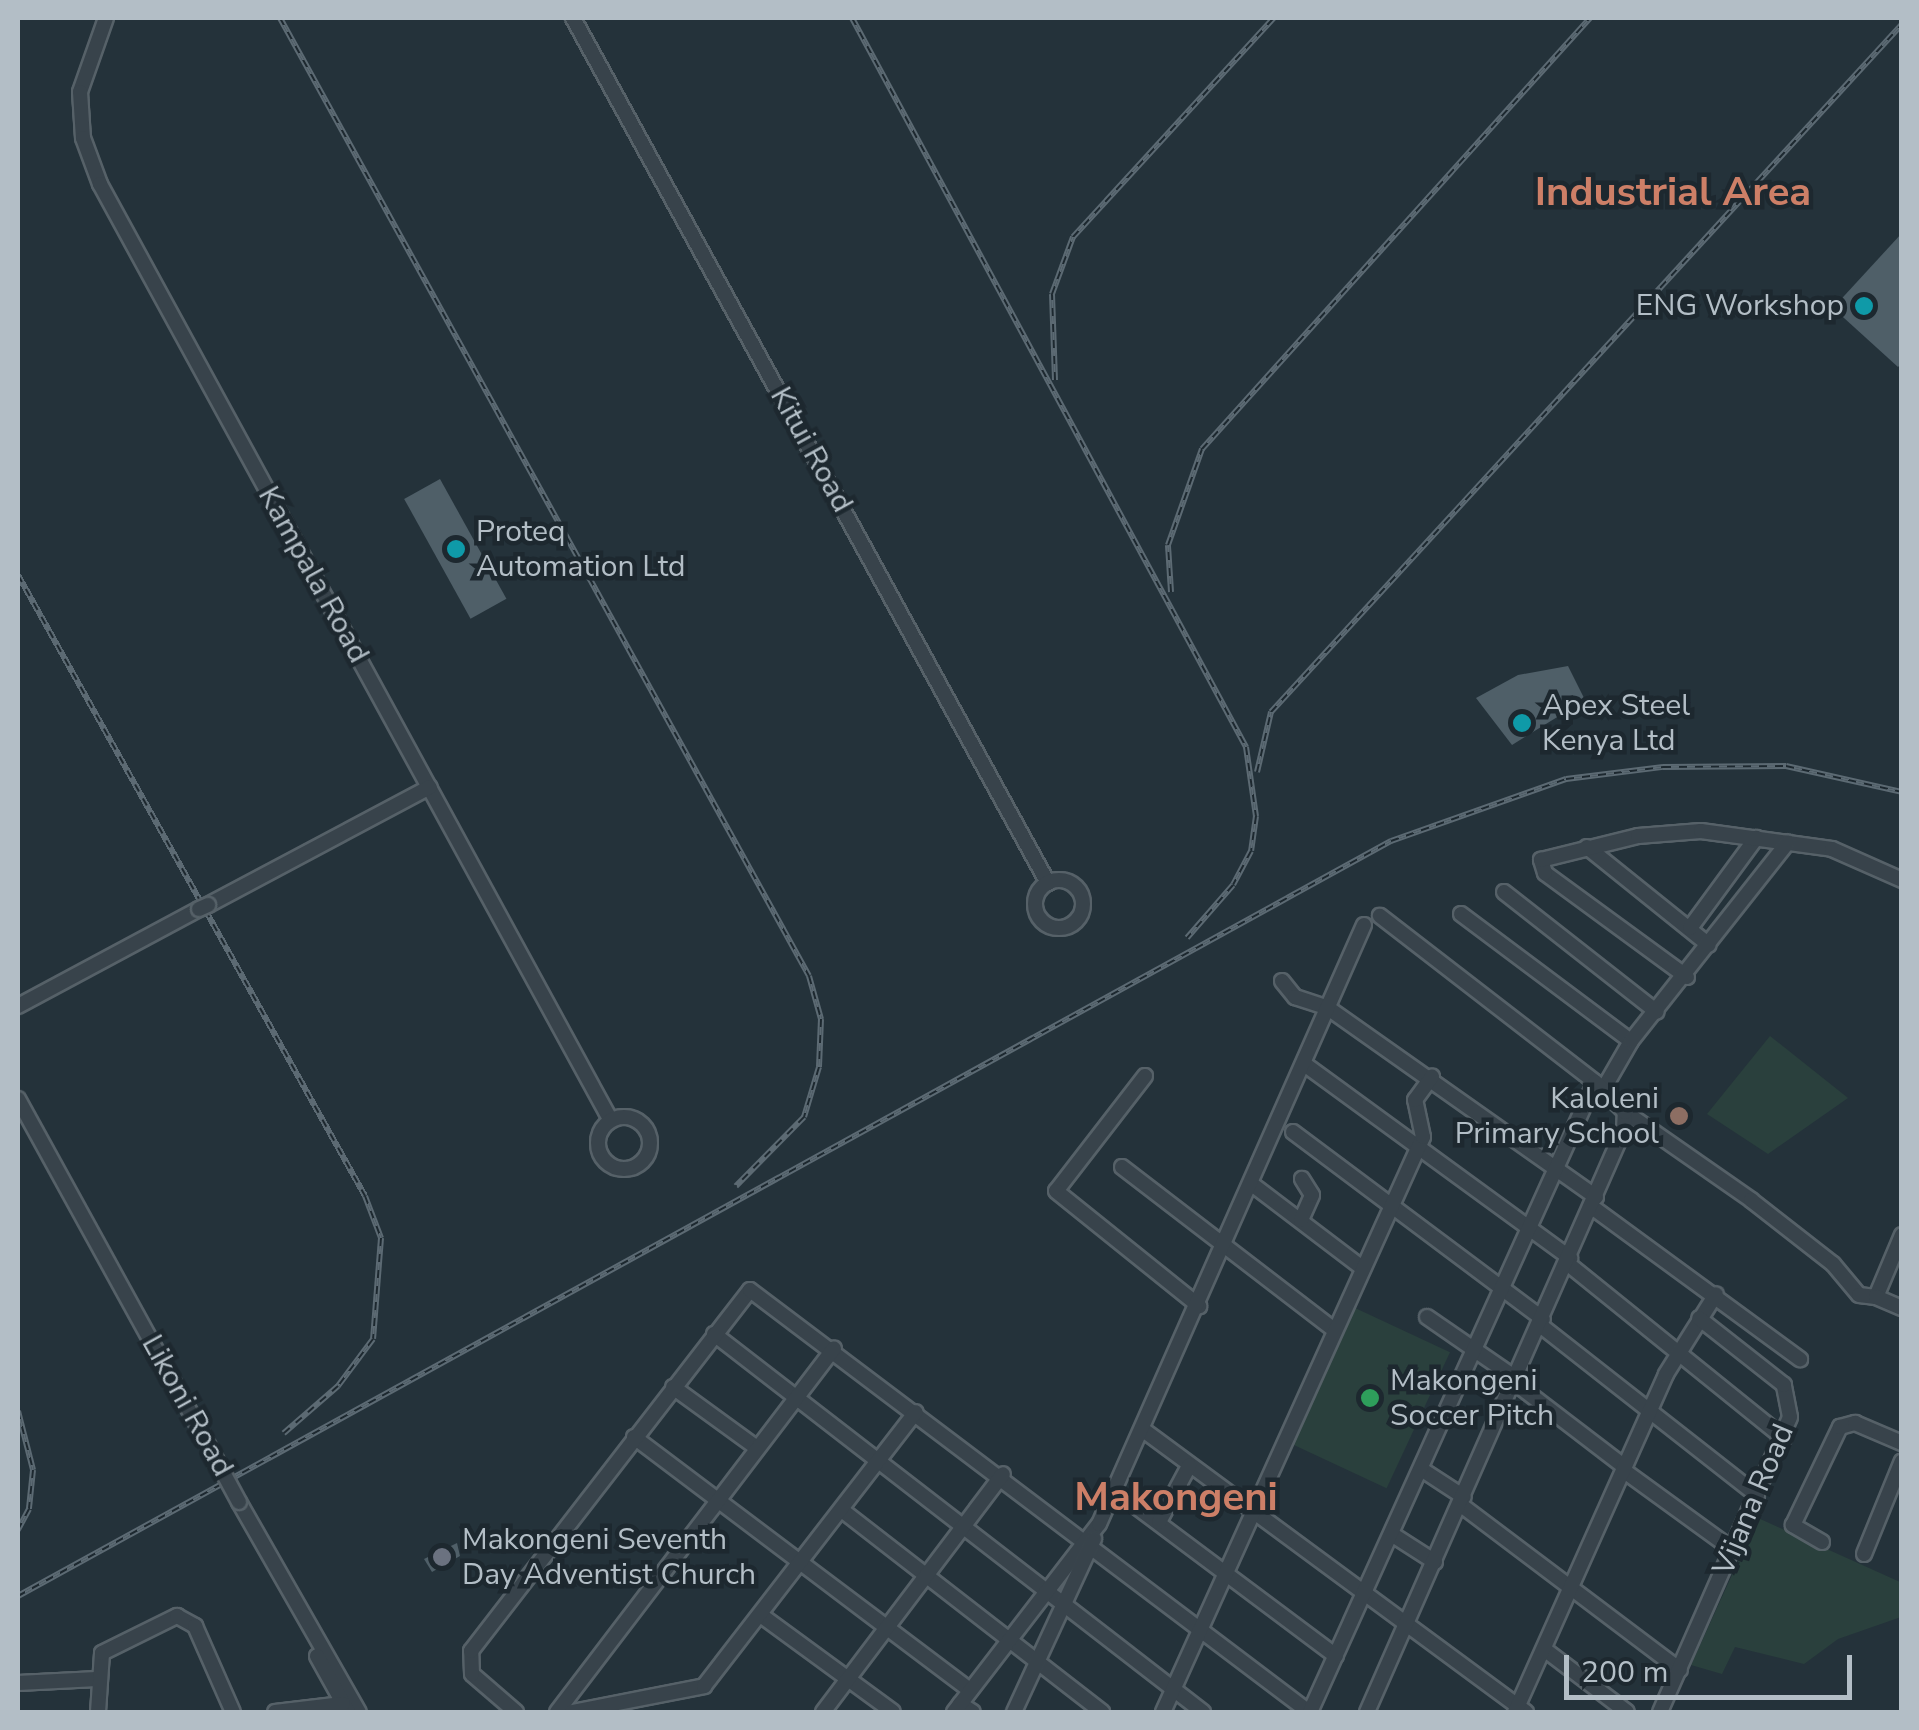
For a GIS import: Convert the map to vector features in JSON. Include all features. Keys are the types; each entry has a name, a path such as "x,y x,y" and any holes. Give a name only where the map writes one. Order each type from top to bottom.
{"street":[{"name":"Kampala Road","path":"106,18 80,92 88,158 610,1119"},
{"name":"Kitui Road","path":"573,18 1048,883"},
{"path":"18,1006 430,787"},
{"path":"1686,977 1540,867 1549,855 1672,832 1788,842 1861,858 1902,880"},
{"path":"1690,928 1756,838"},
{"path":"516,1712 472,1674 471,1651 750,1290 1004,1474 1309,1712 1393,1535 1556,1170 1599,1085 1788,842"},
{"path":"1587,847 1709,946"},
{"path":"1504,892 1657,1012"},
{"path":"1461,914 1631,1041"},
{"path":"1380,916 1599,1085 1625,1112 1654,1126 1765,1210 1859,1295 1876,1297 1902,1308"},
{"path":"962,1710 970,1690 1099,1524 1307,1066 1364,925"},
{"path":"1282,981 1295,997 1328,1008 1432,1077 1800,1359"},
{"path":"1307,1066 1568,1260 1675,1356 1784,1438"},
{"path":"1145,1076 1056,1191 1199,1306"},
{"path":"1163,1712 1227,1572 1249,1512 1426,1126 1415,1100 1432,1077"},
{"name":"Likoni Road","path":"18,1099 345,1708"},
{"name":"Likoni Road","path":"18,1108 209,1451"},
{"path":"1368,1712 1594,1202 1625,1112"},
{"path":"1293,1132 1541,1322 1648,1414 1757,1495"},
{"path":"1122,1168 1333,1329"},
{"path":"1301,1220 1312,1195 1302,1178"},
{"path":"1253,1184 1362,1267"},
{"path":"1876,1297 1902,1235"},
{"path":"1142,1429 1519,1710 1675,1356 1716,1294"},
{"path":"1426,1317 1516,1381 1624,1469 1734,1550"},
{"name":"Vijana Road","path":"1660,1712 1784,1438 1791,1403 1784,1385 1699,1318"},
{"path":"714,1334 964,1526 1063,1608 1203,1712"},
{"path":"557,1712 834,1349"},
{"path":"672,1387 758,1448"},
{"path":"572,1712 699,1689 762,1616 916,1412"},
{"path":"1822,1542 1794,1525 1840,1427 1855,1423 1902,1444"},
{"path":"634,1437 970,1690"},
{"path":"1864,1554 1901,1459"},
{"path":"1159,1522 1189,1466"},
{"path":"1422,1469 1680,1670"},
{"path":"823,1712 1004,1474"},
{"path":"1114,1490 1336,1656"},
{"name":"Likoni Road","path":"237,1503 359,1712"},
{"path":"842,1512 1102,1712"},
{"path":"1393,1535 1435,1562"},
{"path":"1014,1712 1063,1608 1088,1542"},
{"path":"762,1616 893,1712"},
{"path":"98,1712 97,1678 102,1653 119,1640 184,1617 221,1673 233,1712"},
{"path":"1544,1648 1627,1712"},
{"path":"18,1684 97,1678"},
{"path":"275,1712 345,1708"}],"green space":[{"path":"1770,1036 1848,1098 1768,1154 1707,1114"},
{"name":"Makongeni Soccer Pitch","path":"1353,1307 1450,1352 1387,1488 1290,1443"},
{"path":"1758,1518 1900,1582 1901,1617 1838,1639 1804,1664 1735,1647 1722,1674 1691,1665"}],"building":[{"path":"1902,233 1902,363 1898,367 1833,308"},
{"name":"Proteq Automation Ltd","path":"440,479 506,599 471,619 404,499"},
{"name":"Apex Steel Kenya Ltd","path":"1568,666 1585,700 1512,745 1476,698 1518,675"},
{"name":"Makongeni Seventh Day Adventist Church","path":"457,1543 460,1556 432,1572 424,1559"}],"railway":[{"path":"280,18 809,976 821,1019 819,1067 804,1117 736,1186"},
{"path":"852,18 1246,747 1256,816 1251,851 1233,885 1187,938"},
{"path":"1055,380 1052,294 1073,237 1274,18"},
{"path":"1171,592 1168,545 1202,449 1590,18"},
{"path":"1257,772 1271,712 1902,24"},
{"path":"18,575 365,1196 381,1238 373,1339 338,1386 284,1433"},
{"path":"18,1596 1391,841 1566,779 1663,767 1786,766 1902,792"},
{"path":"18,1411 33,1470 29,1509 18,1530"}],"place":[{"name":"ENG Workshop","path":"1864,306"},
{"name":"Proteq Automation Ltd","path":"456,549"},
{"name":"Apex Steel Kenya Ltd","path":"1522,723"},
{"name":"Kaloleni Primary School","path":"1679,1116"},
{"name":"Makongeni Soccer Pitch","path":"1370,1398"},
{"name":"Makongeni Seventh Day Adventist Church","path":"442,1557"}],"district":[{"name":"Industrial Area","path":"1673,192"},
{"name":"Makongeni","path":"1176,1497"}]}
